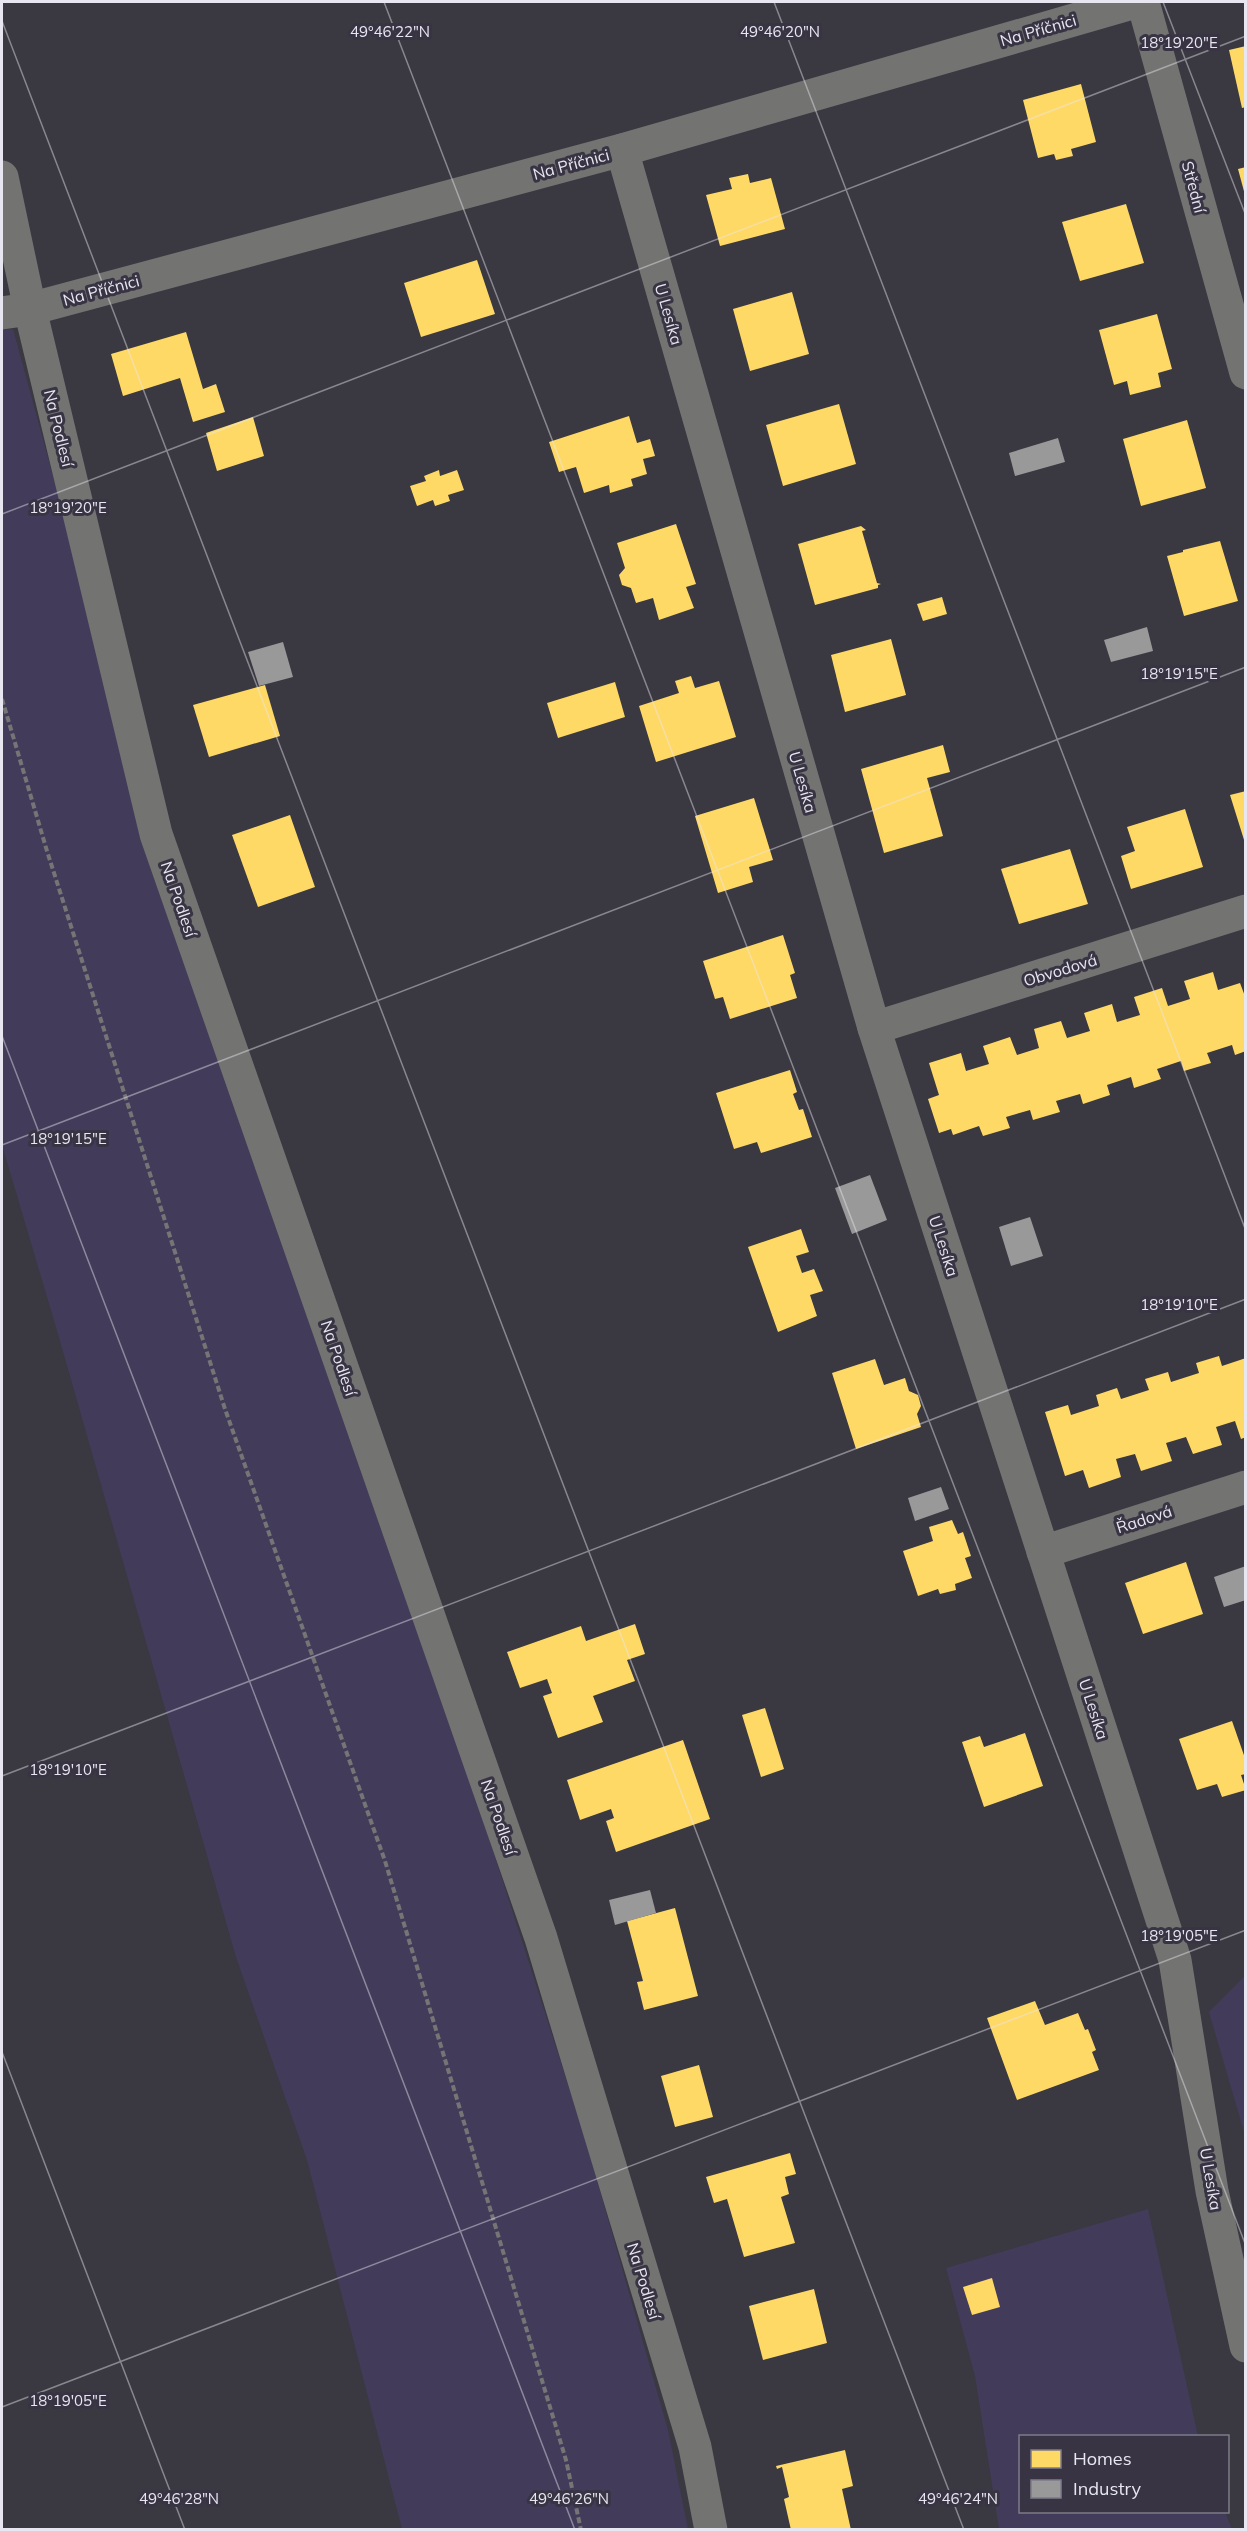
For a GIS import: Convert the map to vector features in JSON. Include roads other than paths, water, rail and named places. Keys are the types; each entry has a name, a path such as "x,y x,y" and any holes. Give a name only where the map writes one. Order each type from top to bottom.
{"street":[{"name":"Na Příčnici","path":"16,311 622,150 1136,2"},
{"name":"Střední","path":"1143,2 1245,373"},
{"name":"U Lesíka","path":"622,150 874,1028 1175,1960 1212,2191 1245,2346"},
{"name":"Na Podlesí","path":"2,177 16,311 156,834 541,1938 694,2447 711,2529"},
{"name":"Obvodová","path":"874,1028 1245,911"},
{"name":"Řadová","path":"1043,1552 1245,1487"}]}
